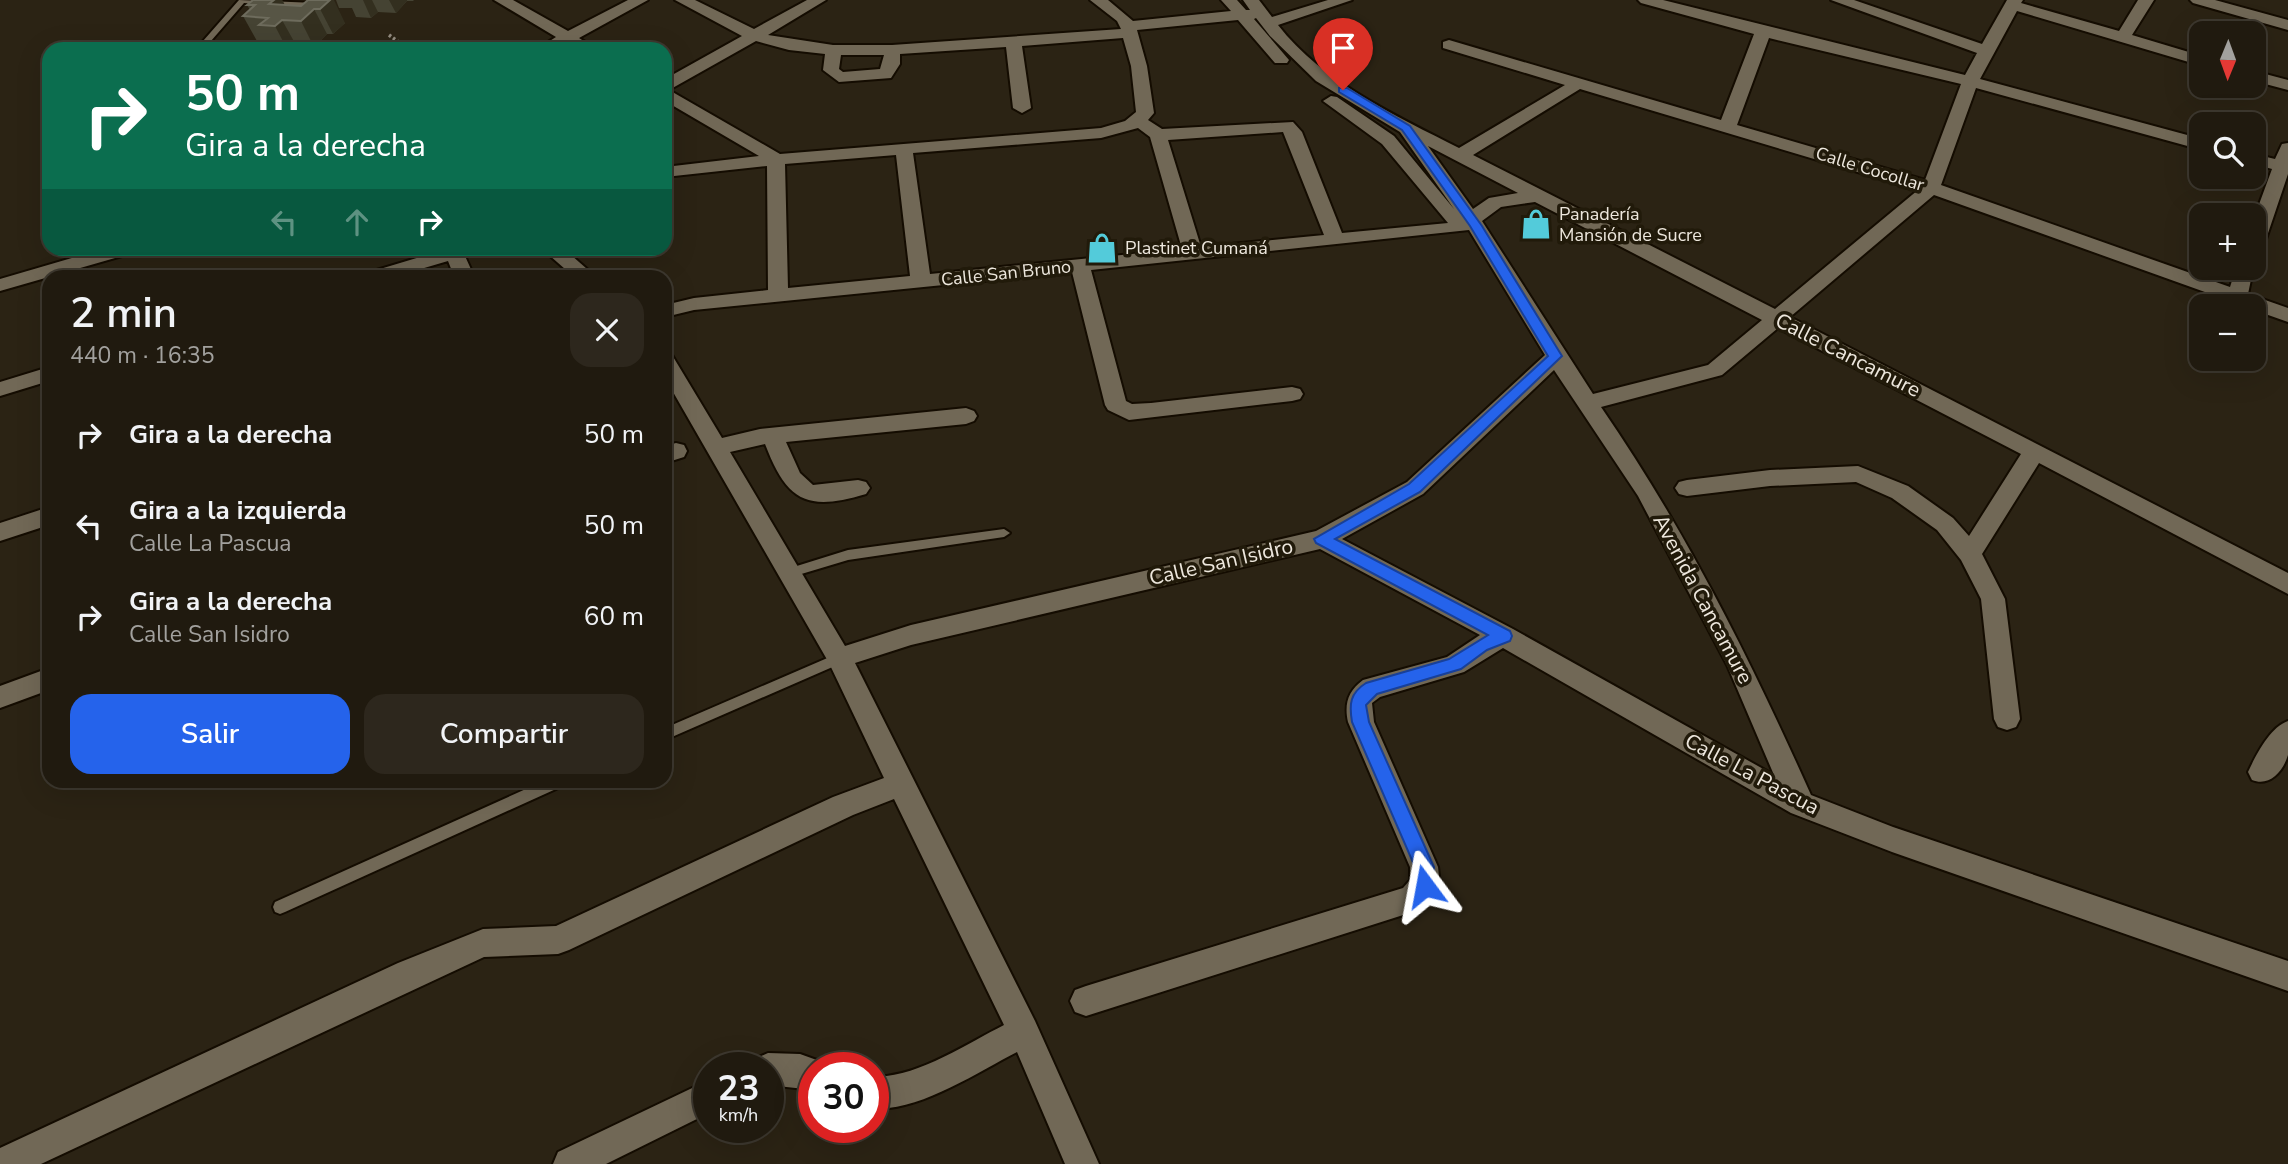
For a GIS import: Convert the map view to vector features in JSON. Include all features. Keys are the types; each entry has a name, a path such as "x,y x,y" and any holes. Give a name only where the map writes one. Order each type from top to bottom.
{"street":[{"path":"502,0 577,42"},
{"path":"559,42 639,0"},
{"path":"683,0 755,36 789,45 833,50 891,50 1013,41 1198,14 1344,0"},
{"path":"672,82 818,0"},
{"path":"672,171 776,159 1101,133 1139,121 1145,113 1139,66 1127,26 1098,0"},
{"path":"1839,0 1986,51"},
{"path":"2122,39 2146,0"},
{"path":"2198,0 2288,25"},
{"path":"1655,1 1763,32 1970,81 2189,141"},
{"path":"1588,403 1715,370 1774,317 1931,188 1970,81 2013,2 2122,39 2189,57"},
{"name":"Avenida Cancamure","path":"1248,8 1322,77 1406,128 1551,360 1588,403 1647,492 1739,663 1801,804"},
{"name":"Avenida Cancamure","path":"1248,8 1307,85 1388,140 1465,223"},
{"path":"1728,126 1763,32"},
{"path":"1013,41 1022,108"},
{"name":"Calle Cocollar","path":"1449,46 1728,126 1931,188 2228,294"},
{"path":"833,50 831,70 839,77 885,74 892,64 891,50"},
{"path":"2266,79 2288,85"},
{"path":"1460,156 1579,83"},
{"path":"672,98 776,159"},
{"path":"1139,121 1158,135 1193,253"},
{"path":"1158,135 1287,126 1293,132 1335,239"},
{"name":"Calle Cancamure","path":"1406,128 2288,584"},
{"path":"2266,214 2284,167 2288,148"},
{"path":"904,150 921,281"},
{"path":"776,159 778,295"},
{"path":"2266,162 2284,167"},
{"path":"1465,223 1496,202 1537,196"},
{"name":"Calle San Bruno","path":"672,309 694,304 1080,266 1465,223"},
{"path":"52,270 101,256"},
{"path":"396,270 439,256"},
{"path":"560,256 578,270"},
{"path":"1080,266 1116,405 1129,412 1151,411 1292,394"},
{"path":"0,285 42,273"},
{"name":"Calle Cocollar","path":"2266,307 2288,315"},
{"name":"Calle San Isidro","path":"911,635 1322,539 1415,488 1551,360"},
{"path":"672,372 839,657 1024,1032 1082,1164"},
{"path":"0,389 42,376"},
{"path":"716,447 772,436 966,416"},
{"path":"772,436 799,487 812,495 858,488"},
{"path":"1970,554 2035,452"},
{"path":"1687,488 1770,478 1858,474 1900,492 1945,524 1970,554 1993,599 2007,719"},
{"path":"0,532 42,518"},
{"name":"Calle La Pascua","path":"1322,539 1504,636 1801,804 1892,839 2288,976"},
{"path":"839,657 911,635"},
{"path":"852,683 873,658 911,635"},
{"path":"1086,1001 1412,899 1425,886 1424,867 1360,722 1357,705 1362,695 1372,688 1455,664 1482,646 1504,636"},
{"path":"0,697 42,682"},
{"path":"2262,772 2288,732"},
{"path":"4,1164 409,974 483,943 558,940 843,806 903,783"},
{"path":"889,1094 1024,1032"},
{"path":"570,1164 693,1104"}],"lane":[{"path":"206,42 243,1 316,5"},
{"path":"789,573 848,555 1003,533"},
{"path":"672,731 839,657"},
{"path":"280,907 544,788"}],"path":[{"path":"390,35 399,42"}],"building":[{"path":"253,0 274,0 269,4 301,6 308,0 330,0 301,21 282,20 275,26 259,25 268,18 243,16 255,5 247,5"}],"place":[{"name":"Panadería Mansión de Sucre","path":"1536,224"},
{"name":"Plastinet Cumaná","path":"1102,248"}],"route":[{"path":"1343,90 1406,128 1476,226 1556,356 1415,488 1322,539 1504,636 1482,646 1455,664 1372,688 1362,695 1357,705 1360,722 1424,867 1425,886"}]}
